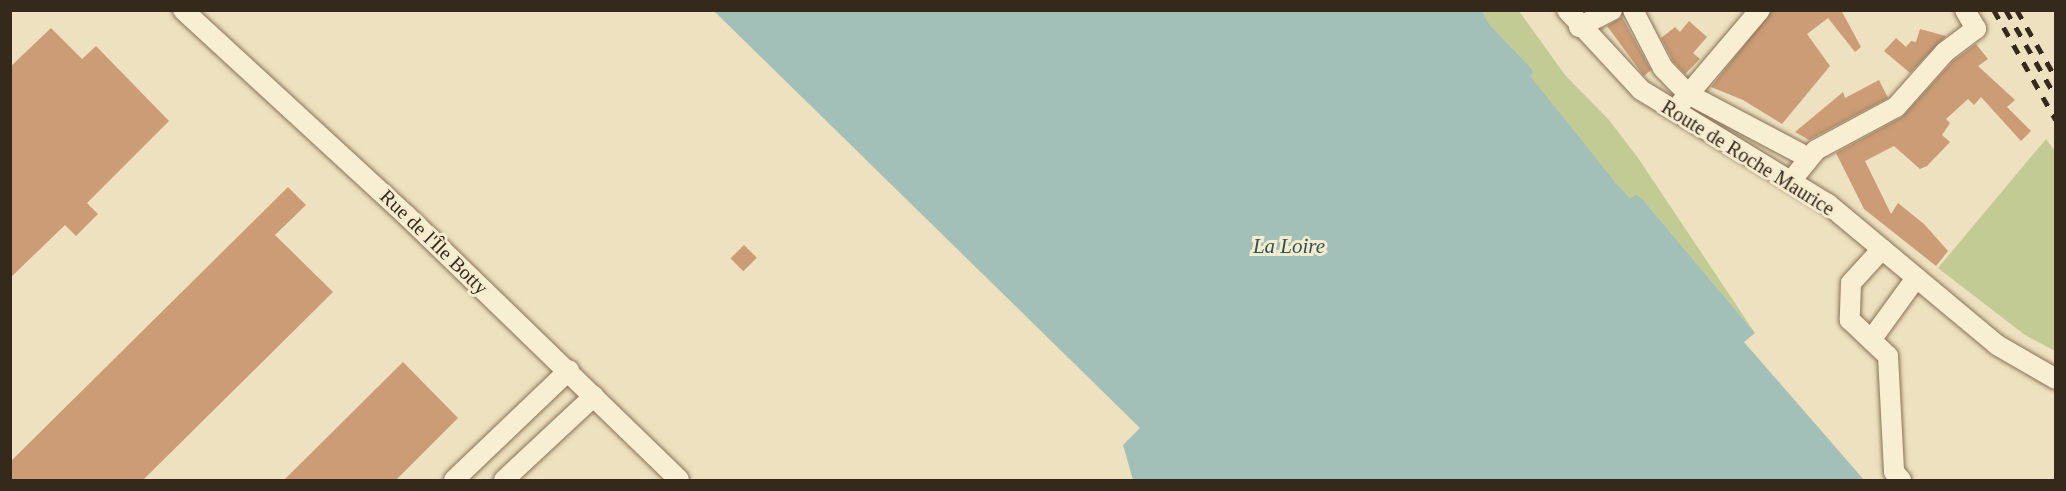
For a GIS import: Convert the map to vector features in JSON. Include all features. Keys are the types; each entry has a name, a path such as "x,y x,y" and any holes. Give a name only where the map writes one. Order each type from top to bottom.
{"street":[{"name":"Rue de l'Île Botty","path":"183,10 311,125 569,370 679,480"},
{"name":"Route de Roche Maurice","path":"1567,10 1586,19 1641,90 1673,112 1828,204 1997,345 2055,379"},
{"path":"1586,19 1612,10"},
{"path":"1632,10 1663,68 1688,94 1809,158"},
{"path":"1673,112 1760,10"},
{"path":"1791,181 1816,150 1896,107 1945,52 1976,29 1965,10"},
{"path":"1882,249 1851,283 1850,320 1888,356 1893,472 1901,480"},
{"path":"1871,340 1916,278"},
{"path":"454,480 569,370"},
{"path":"504,480 594,396"}],"green space":[{"path":"1482,11 1519,11 1565,75 1609,120 1638,158 1755,333 1644,201 1630,198 1616,183 1529,76 1534,71 1490,25"},
{"path":"2046,139 2056,153 2055,351 2025,335 1938,268"}],"water":[{"name":"La Loire","path":"714,11 1482,11 1490,25 1534,71 1530,76 1616,183 1630,198 1637,195 1644,201 1755,333 1744,342 1864,480 1133,480 1123,445 1140,428"}],"building":[{"path":"1772,10 1841,10 1861,47 1855,52 1828,18 1807,34 1830,66 1782,124 1743,100 1711,87"},
{"path":"1622,17 1651,70 1644,76 1607,26"},
{"path":"1689,21 1707,37 1693,53 1700,59 1685,74 1673,61 1661,38 1675,27 1680,32"},
{"path":"51,28 82,59 96,46 169,121 87,203 98,214 76,236 65,225 10,278 10,67"},
{"path":"1920,29 1946,36 1910,73 1884,51 1896,38 1906,47 1911,41 1916,42"},
{"path":"1976,44 1988,59 1978,66 2015,100 2007,107 2031,131 2021,141 1981,97 1974,105 1968,99 1946,119 1950,123 1942,135 1950,142 1927,166 1920,169 1894,146 1865,161 1891,214 1898,203 1924,224 1948,251 1936,266 1864,209 1836,153 1902,117 1953,61"},
{"path":"1879,80 1888,98 1809,140 1795,132 1843,92 1845,98"},
{"path":"288,187 306,205 275,235 333,292 143,480 10,480 10,462"},
{"path":"744,245 757,258 743,271 731,258"},
{"path":"403,362 458,418 396,480 284,480"}],"railway":[{"path":"1994,10 2056,120"},
{"path":"2006,10 2056,97"},
{"path":"2017,10 2056,78"}]}
